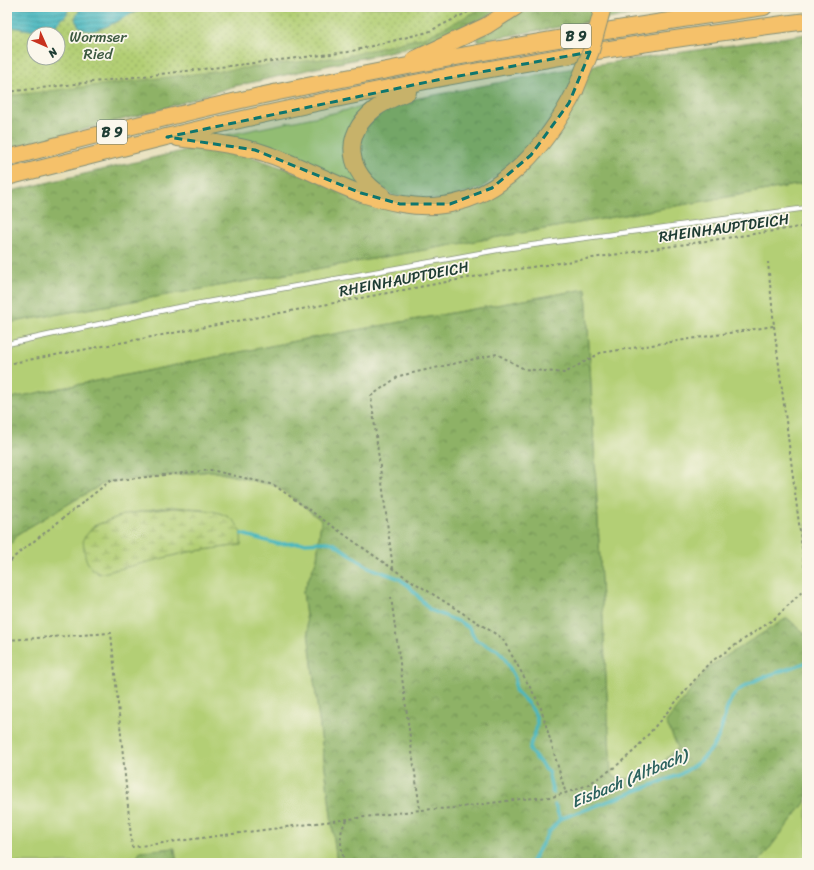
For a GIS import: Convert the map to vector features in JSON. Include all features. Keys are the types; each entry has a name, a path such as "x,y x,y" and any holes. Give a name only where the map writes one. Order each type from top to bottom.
{"highway":[{"path":"388,70 486,26 516,7"},
{"path":"167,137 255,150 290,162 361,193 390,201 420,206 443,206 467,200 488,190 514,172 539,146 556,124 575,91 590,51 603,7"},
{"name":"B 9","path":"7,158 255,98 388,70 505,48 764,7"},
{"name":"B 9","path":"7,177 167,137 294,108 436,80 712,33 807,20"},
{"path":"390,201 368,186 359,174 353,158 355,136 362,122 375,109 388,101 436,80"}],"lane":[{"path":"7,344 190,306 503,249 807,208"}],"path":[{"path":"7,92 348,52 428,32 478,7"},
{"name":"RHEINHAUPTDEICH","path":"7,364 505,271 807,226"},
{"path":"7,640 111,633 132,847 420,810 454,808 566,794 589,784 624,760 654,730 691,682 709,663 774,619 807,587 774,326 768,262"},
{"path":"393,569 371,396 399,376 497,354 524,369 565,374 600,353 774,326"},
{"path":"7,566 14,557 110,481 211,470 274,485 393,569 502,638 540,705 566,794"},
{"path":"391,596 420,810"},
{"path":"344,863 341,838 342,827 349,819"}],"highlighted area":[{"path":"590,52 569,103 531,155 492,188 450,204 400,204 361,193 255,150 167,137 437,80"}],"green space":[{"name":"Wormser Ried","path":"7,7 485,7 428,36 348,56 7,96"},
{"name":"Wormser Ried","path":"176,7 504,7 461,31 429,43 231,87 156,111 7,149 7,64 26,64 26,66 66,66 66,64 72,64"},
{"path":"527,7 677,7 477,41 478,38"},
{"path":"807,34 807,183 7,323 7,192 200,147 244,154 399,209 495,192 594,65"},
{"path":"579,67 564,100 527,152 482,188 443,200 394,196 368,177 359,151 363,131 379,113 409,100"},
{"path":"372,105 357,184 226,138 228,135"},
{"path":"807,183 807,635 787,618 678,748 644,780 619,778 611,775 586,289 295,341 7,399 7,323"},
{"path":"586,289 611,775 619,778 644,780 678,748 666,722 710,666 787,618 807,635 807,800 758,863 337,863 303,592 317,559 321,520 277,486 212,471 106,482 19,533 7,549 7,399 295,341"},
{"path":"212,471 277,486 321,520 317,559 303,592 337,863 177,863 175,848 134,859 134,863 7,863 7,549 19,533 106,482","holes":["173,507 204,509 241,545 188,552 148,561 94,526 126,514"]},
{"path":"172,508 207,510 228,517 236,523 241,533 241,545 188,552 99,574 90,567 85,555 83,539 94,526 126,514"},
{"path":"807,800 807,863 758,863"},
{"path":"174,848 177,863 134,863 140,851"}],"water":[{"path":"7,7 69,7 67,14 55,26 26,26 26,29 11,27 7,22"},
{"path":"81,7 176,7 150,9 136,12 102,28 85,30 79,26 75,18"}],"waterway":[{"path":"242,534 278,544 333,543 370,568 398,578 409,586 430,610 460,622 469,628 476,640 497,650 504,657 515,678 515,690 535,714 537,726 530,744 530,751 548,772 553,793"},
{"name":"Eisbach (Altbach)","path":"531,863 549,832 560,819 679,775 697,763 712,748 721,730 730,701 737,692 761,678 807,662"},
{"path":"555,805 560,819"}]}
